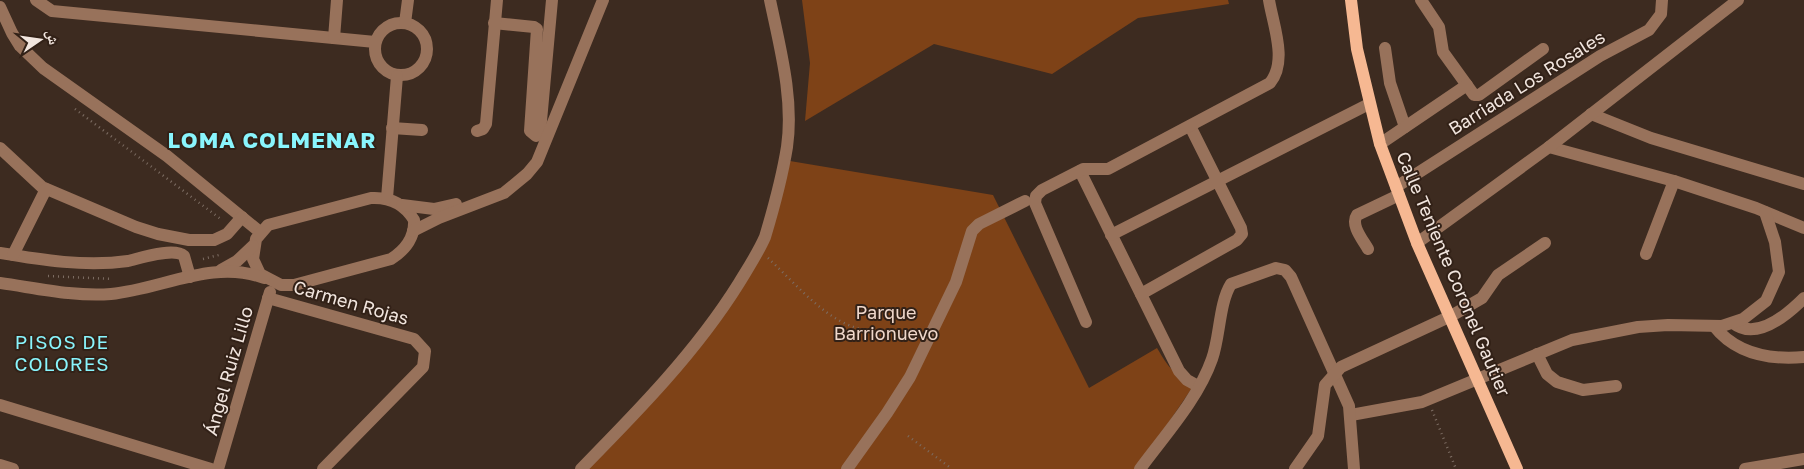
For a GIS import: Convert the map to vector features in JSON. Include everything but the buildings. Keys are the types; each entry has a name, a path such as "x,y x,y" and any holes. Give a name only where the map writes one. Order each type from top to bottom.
{"main road":[{"name":"Calle Teniente Coronel Gautier","path":"1351,0 1357,49 1380,144 1417,243 1451,316 1517,469"}],"street":[{"path":"36,0 52,11 375,42"},
{"path":"334,38 337,0"},
{"path":"405,23 408,0"},
{"path":"477,131 483,129 486,124 496,0"},
{"path":"494,22 537,29 530,131 536,136 540,132 552,0"},
{"path":"414,230 439,218 504,193 527,174 537,162 603,0"},
{"path":"582,469 620,430 714,322 760,250 774,208 787,146 786,76 770,0"},
{"path":"1086,322 1035,199 1042,190 1080,171 1088,168 1108,169 1265,88 1275,78 1279,60 1269,0"},
{"path":"1421,0 1439,27 1443,52 1474,95 1479,95 1543,50"},
{"name":"Barriada Los Rosales","path":"1368,249 1355,226 1354,219 1357,215 1397,191 1600,56 1649,30 1658,20 1662,0"},
{"path":"1417,243 1549,147 1738,0"},
{"path":"0,7 20,46 43,68 167,156 260,232"},
{"path":"405,23 420,30 425,37 427,54 420,68 413,73 397,76 383,69 378,64 374,49 375,42 379,35 390,25 405,23"},
{"path":"1385,48 1390,83 1405,127"},
{"path":"386,198 397,76"},
{"path":"1380,144 1467,85"},
{"path":"1111,235 1369,104"},
{"path":"1591,114 1652,138 1804,184"},
{"path":"1141,294 1240,238 1242,228 1190,126"},
{"path":"392,128 422,130"},
{"path":"1549,147 1674,180 1765,212 1804,228"},
{"path":"0,148 33,181 46,189 136,227 189,240 208,241 227,234 242,217"},
{"path":"1080,171 1179,371 1187,380 1198,386"},
{"path":"1646,254 1674,180"},
{"path":"46,189 6,254 99,263 175,252 184,256 190,277"},
{"path":"219,271 237,261 253,246 260,232 277,222 371,198 386,198 401,205 418,209 434,209 504,193"},
{"path":"847,469 900,395 930,338 956,282 972,231 979,224 1025,201"},
{"path":"0,284 108,294 141,290 219,271 242,271 270,281 294,286 391,259 408,244 414,230 414,220 401,205"},
{"path":"1351,415 1428,400 1572,340 1616,330 1668,325 1714,326 1733,323 1751,314 1766,300 1779,272 1775,242 1765,212"},
{"path":"1295,469 1318,436 1323,390 1336,373 1345,365 1451,316 1482,298 1498,275 1545,244"},
{"path":"253,246 254,264 260,274 270,281"},
{"path":"1140,469 1198,386 1212,358 1229,287 1237,280 1276,268 1285,270 1291,277 1336,373 1351,415 1354,469"},
{"name":"Ángel Ruiz Lillo","path":"218,469 268,298 270,281"},
{"name":"Carmen Rojas","path":"268,298 414,339 422,346 426,357 423,367 323,469"},
{"path":"1733,323 1745,330 1756,329 1782,316 1804,298"},
{"path":"1714,326 1726,339 1742,350 1770,356 1804,357"},
{"path":"1537,354 1547,374 1557,382 1583,390 1616,386"},
{"path":"0,405 211,469"},
{"path":"1745,469 1804,459"},
{"path":"0,465 13,469"}],"path":[{"path":"760,250 826,311 842,322 861,330 930,338"},
{"path":"1428,400 1456,469"},
{"path":"908,436 952,469"}],"green space":[{"path":"802,0 1228,0 1229,4 1138,18 1052,74 934,44 805,121 810,63"},
{"name":"Parque Barrionuevo","path":"784,160 993,195 1089,388 1157,348 1172,370 1182,377 1196,382 1137,469 582,469 664,381 750,270"}],"district":[{"name":"LOMA COLMENAR","path":"272,140"},
{"name":"PISOS DE COLORES","path":"62,353"}]}
